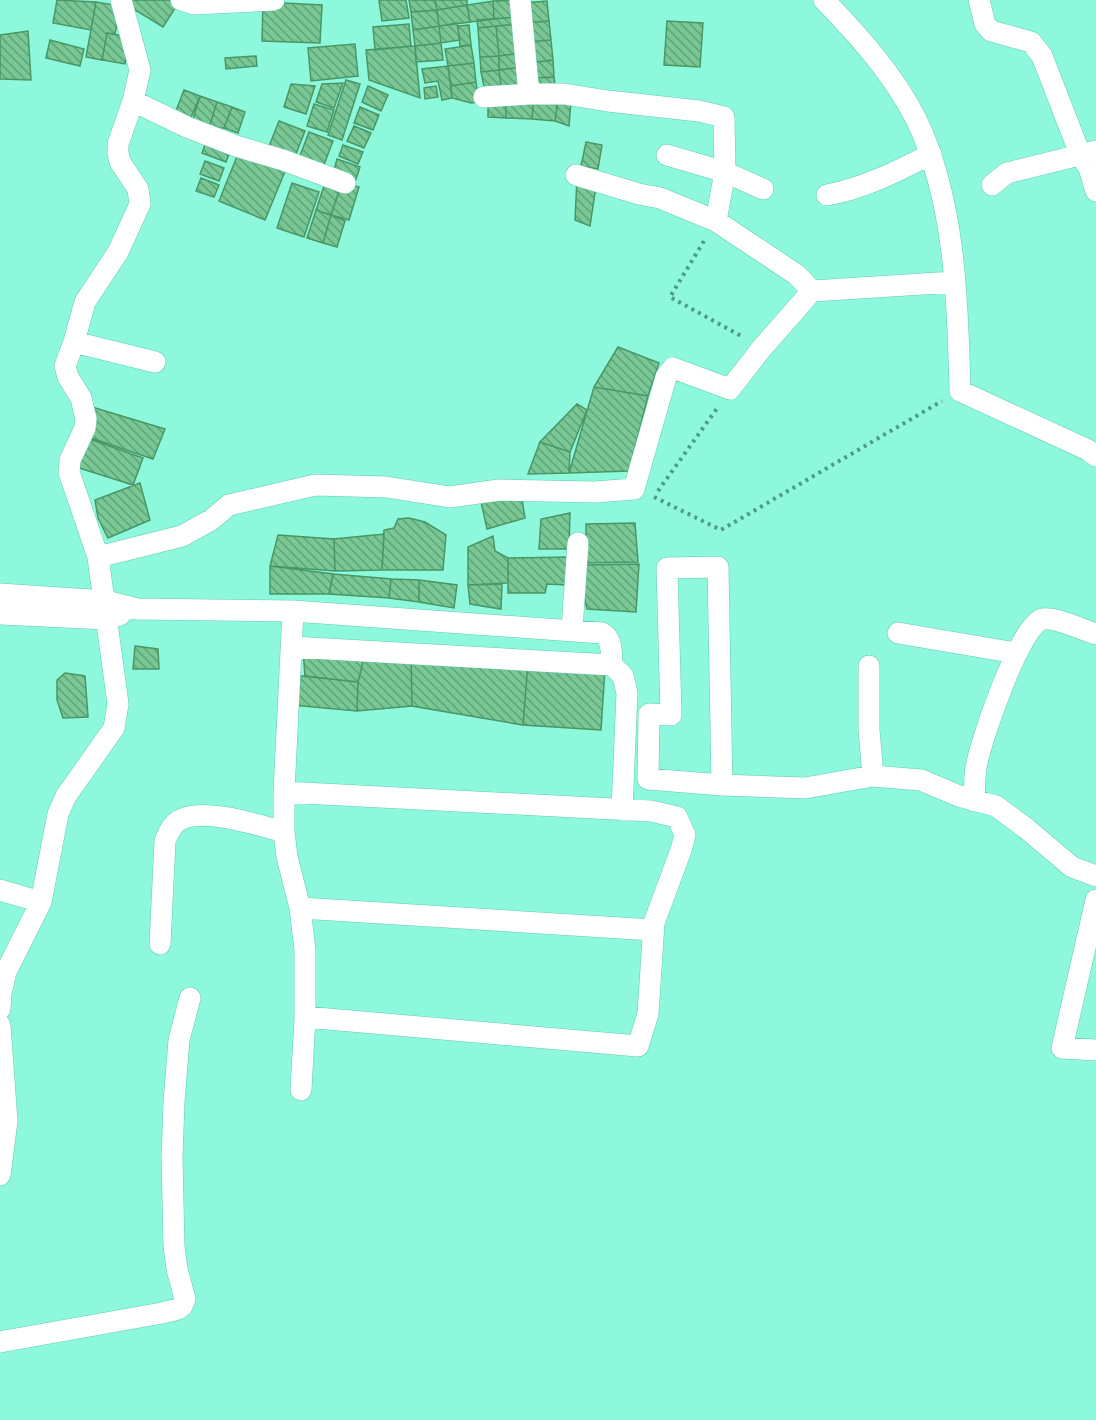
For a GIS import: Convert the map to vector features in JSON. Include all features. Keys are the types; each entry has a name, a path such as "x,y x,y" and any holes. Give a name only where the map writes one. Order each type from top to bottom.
{"street":[{"path":"0,1009 6,972 41,902 58,814 66,796 114,728 117,717 118,704 98,557 69,472 70,460 85,428 86,419 81,398 68,377 65,366 85,302 93,286 118,252 140,204 138,189 120,162 118,153 118,144 133,101 140,70 121,0"},
{"path":"181,0 194,4 274,0"},
{"path":"519,0 529,94"},
{"path":"824,0 848,24 895,84 915,117 931,154 950,239 960,391 1088,450 1096,456"},
{"path":"979,0 985,24 991,31 1032,42 1042,56 1088,152 1089,168 1096,191"},
{"path":"484,97 564,94 699,111 724,117 725,172 716,221"},
{"path":"133,101 188,127 236,146 283,160 345,183"},
{"path":"992,184 1007,173 1088,152"},
{"path":"827,195 846,191 885,177 931,154"},
{"path":"667,155 725,172 764,189"},
{"path":"576,175 660,198 716,221 797,275 812,291"},
{"path":"98,557 182,536 211,520 229,505 315,485 386,487 450,497 499,490 595,492 634,489 666,377 673,368 730,389 812,291 954,282"},
{"path":"74,342 155,362"},
{"path":"572,629 578,543"},
{"path":"722,786 718,567 667,568 671,715 650,714 648,779 722,786 805,788 873,776 921,780 959,796 996,806 1028,829 1072,867 1096,876"},
{"path":"0,594 106,610"},
{"path":"0,614 138,609 293,611 572,629 602,633 607,635 612,665 623,676 627,693 621,810"},
{"path":"293,611 284,832 287,857 300,908 304,950 305,1017 301,1090"},
{"path":"974,801 976,767 982,742 1016,653 1033,624 1042,619 1096,634"},
{"path":"898,633 1016,653"},
{"path":"292,647 612,665"},
{"path":"869,666 868,730 873,776"},
{"path":"284,792 651,811 676,817 683,828 684,835 681,850 656,912 648,1014 638,1046 305,1017"},
{"path":"160,944 165,841 170,829 178,821 190,817 228,817 284,832"},
{"path":"0,890 41,902"},
{"path":"1096,900 1062,1048 1096,1050"},
{"path":"300,908 653,930"},
{"path":"0,1342 162,1313 182,1306 185,1299 177,1269 172,1227 172,1158 179,1040 190,998"},
{"path":"0,1025 7,1121 0,1175"}],"path":[{"path":"716,221 670,297 762,348"},
{"path":"730,389 654,497 721,530 960,391"}],"building":[{"path":"57,0 96,2 91,30 53,23"},
{"path":"123,0 169,0 177,5 163,27 122,2"},
{"path":"406,0 409,18 382,21 379,1"},
{"path":"409,0 435,0 437,10 411,12"},
{"path":"435,0 467,0 467,5 437,10"},
{"path":"516,0 517,17 494,19 493,1"},
{"path":"493,1 494,19 470,22 467,5"},
{"path":"547,1 549,21 525,23 523,3"},
{"path":"96,2 120,6 115,34 107,33 102,60 86,57"},
{"path":"263,2 322,5 320,43 262,41"},
{"path":"467,5 470,22 439,26 437,10"},
{"path":"437,10 439,26 413,30 411,12"},
{"path":"517,17 518,24 478,28 477,20"},
{"path":"549,21 551,40 527,42 525,23"},
{"path":"667,21 703,23 700,67 664,65"},
{"path":"457,23 460,40 441,43 439,26"},
{"path":"409,24 411,46 375,50 373,27"},
{"path":"518,24 521,53 499,56 496,26"},
{"path":"469,25 471,45 460,46 458,26"},
{"path":"439,26 441,43 415,46 413,30"},
{"path":"496,26 499,56 480,57 478,28"},
{"path":"28,31 31,80 0,79 0,35"},
{"path":"107,33 130,37 125,64 102,60"},
{"path":"50,40 84,49 80,66 46,58"},
{"path":"551,40 553,60 529,63 527,42"},
{"path":"441,43 443,60 416,62 415,46"},
{"path":"355,44 358,76 311,81 308,48"},
{"path":"471,45 474,63 448,66 445,49"},
{"path":"415,46 420,98 369,80 366,50"},
{"path":"521,53 522,67 499,70 499,56"},
{"path":"256,56 257,66 226,69 225,58"},
{"path":"499,56 499,70 481,72 480,57"},
{"path":"553,60 554,77 531,78 529,63"},
{"path":"474,63 476,82 451,86 448,66"},
{"path":"448,66 452,98 442,100 438,81 425,83 422,69"},
{"path":"522,67 524,85 501,87 499,70"},
{"path":"499,70 501,87 485,91 481,72"},
{"path":"554,77 555,86 531,86 531,78"},
{"path":"346,80 360,84 342,140 328,135"},
{"path":"476,82 479,102 471,103 452,98 451,86"},
{"path":"343,83 334,108 316,102 322,84"},
{"path":"291,84 315,86 306,114 284,107"},
{"path":"368,86 388,95 381,111 362,102"},
{"path":"436,86 438,97 425,99 424,88"},
{"path":"184,90 200,96 189,122 174,116"},
{"path":"200,96 217,102 209,128 192,122"},
{"path":"534,98 532,119 506,118 506,99"},
{"path":"534,98 558,101 555,121 532,119"},
{"path":"506,99 506,118 488,117 488,100"},
{"path":"558,101 571,102 569,126 555,121"},
{"path":"217,102 232,107 224,128 209,128"},
{"path":"314,104 334,110 327,132 307,126"},
{"path":"232,107 245,112 238,133 224,128"},
{"path":"360,107 379,115 373,130 354,123"},
{"path":"279,121 305,131 294,159 268,149"},
{"path":"354,126 371,133 364,148 347,141"},
{"path":"309,132 333,141 322,170 298,161"},
{"path":"207,139 231,149 226,162 202,153"},
{"path":"586,142 602,145 598,169 581,166"},
{"path":"343,145 363,152 358,164 339,156"},
{"path":"240,149 286,169 265,220 219,201"},
{"path":"337,159 360,167 355,182 333,174"},
{"path":"205,161 224,168 219,181 200,174"},
{"path":"327,177 342,182 331,215 316,210"},
{"path":"201,178 219,185 214,197 196,191"},
{"path":"577,178 596,186 590,226 575,220"},
{"path":"342,182 359,187 349,220 331,215"},
{"path":"292,183 319,192 304,237 277,228"},
{"path":"316,210 331,215 323,243 307,238"},
{"path":"331,215 345,221 337,247 323,243"},
{"path":"618,347 659,363 648,396 594,387"},
{"path":"594,387 648,396 629,471 569,473"},
{"path":"577,404 587,410 570,452 540,442"},
{"path":"92,407 165,429 153,459 85,436"},
{"path":"84,437 143,458 133,485 76,467"},
{"path":"540,442 570,452 569,473 528,474"},
{"path":"140,483 150,520 108,538 98,518 95,500"},
{"path":"521,493 525,518 487,529 480,497"},
{"path":"570,513 569,549 539,549 541,519"},
{"path":"409,518 425,522 446,535 443,570 382,570 384,530 394,528 398,519"},
{"path":"635,523 638,562 586,563 586,524"},
{"path":"384,534 382,570 335,571 334,539"},
{"path":"278,535 334,539 335,571 270,566"},
{"path":"493,536 495,551 508,558 508,583 468,585 468,547"},
{"path":"570,557 567,585 547,584 545,593 508,593 508,558"},
{"path":"639,564 636,612 587,609 581,584 586,565"},
{"path":"270,566 333,574 329,594 270,594"},
{"path":"333,574 391,579 389,598 329,594"},
{"path":"391,579 419,580 419,602 389,598"},
{"path":"419,580 457,585 454,608 419,602"},
{"path":"502,584 501,609 470,604 468,585"},
{"path":"135,646 158,649 159,669 133,669"},
{"path":"303,650 365,654 358,682 305,676"},
{"path":"365,654 411,656 412,706 357,711 358,682"},
{"path":"411,656 528,663 523,725 412,706"},
{"path":"528,663 605,669 601,730 523,725"},
{"path":"65,673 85,676 88,717 63,718 57,700 57,680"},
{"path":"292,675 358,682 357,711 292,705"}]}
